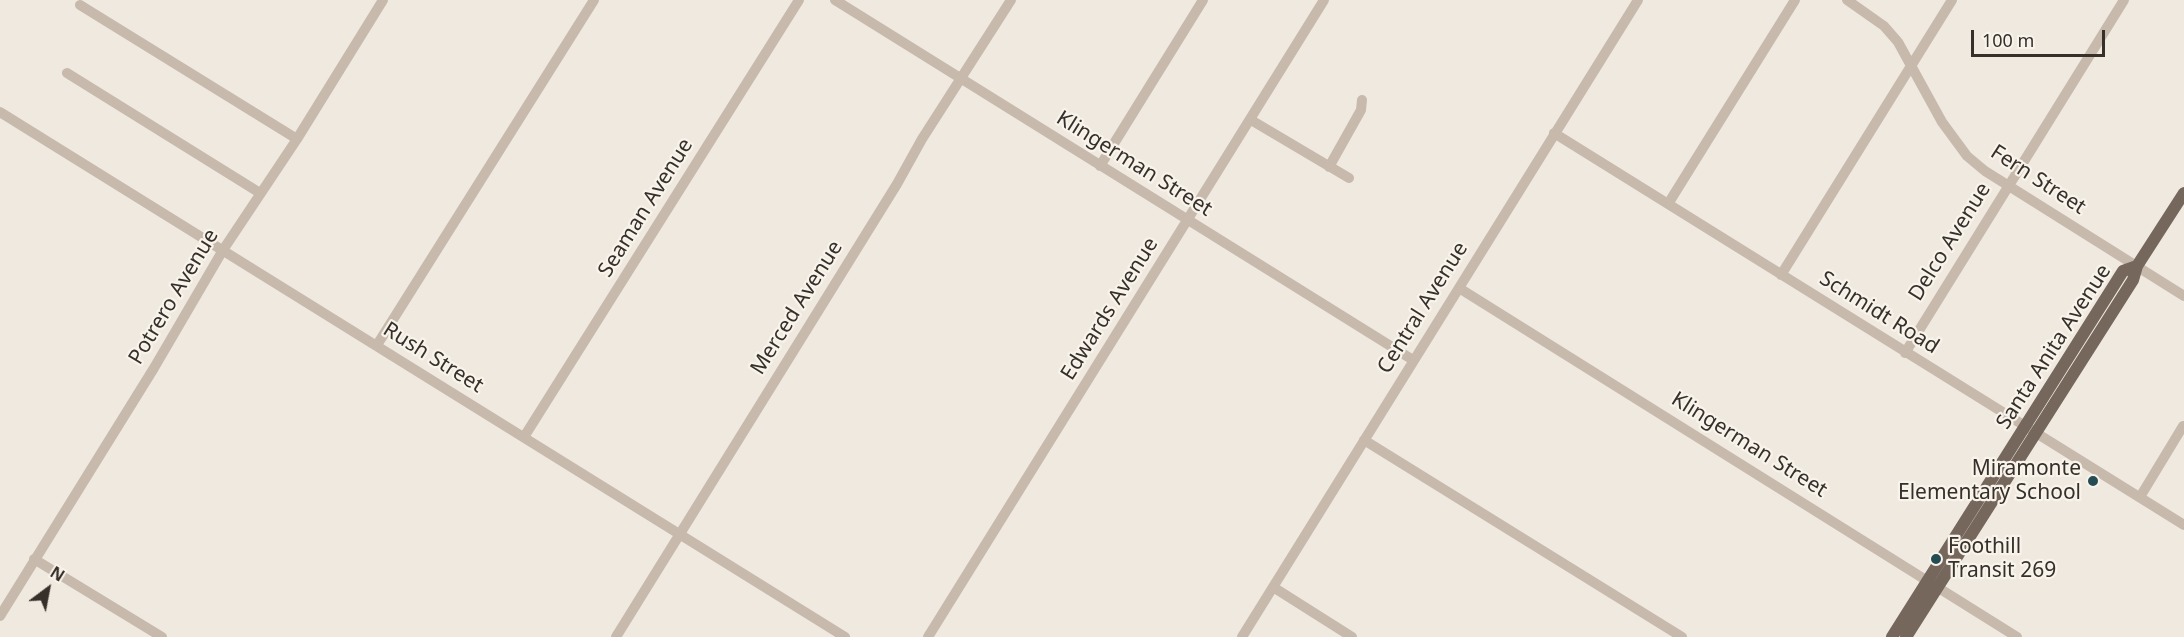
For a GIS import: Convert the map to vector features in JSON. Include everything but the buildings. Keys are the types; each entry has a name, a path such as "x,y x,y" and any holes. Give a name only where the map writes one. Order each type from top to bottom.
{"main road":[{"name":"Santa Anita Avenue","path":"1906,637 1934,583 2030,430 2123,271 2137,266 2184,193"},
{"name":"Santa Anita Avenue","path":"1892,637 1934,583"}],"street":[{"name":"Potrero Avenue","path":"0,616 154,368 224,250 297,139 383,0"},
{"path":"376,345 594,0"},
{"name":"Seaman Avenue","path":"524,437 800,0"},
{"name":"Klingerman Street","path":"835,0 1413,360"},
{"name":"Merced Avenue","path":"616,637 960,78 1011,0"},
{"path":"1101,166 1203,0"},
{"name":"Edwards Avenue","path":"928,637 1324,0"},
{"name":"Central Avenue","path":"1242,637 1638,0"},
{"path":"1668,204 1796,0"},
{"name":"Fern Street","path":"1847,0 1884,26 1912,65 1953,140 1976,164 2184,296"},
{"path":"1781,275 1952,0"},
{"name":"Delco Avenue","path":"1905,353 2124,0"},
{"path":"80,5 297,139"},
{"path":"67,73 261,193"},
{"path":"1329,167 1360,110 1362,100"},
{"name":"Rush Street","path":"0,112 845,637"},
{"path":"1251,120 1349,178"},
{"name":"Schmidt Road","path":"1554,133 2184,525"},
{"name":"Klingerman Street","path":"1459,288 2017,637"},
{"path":"2140,497 2183,426"},
{"path":"1364,440 1682,637"},
{"path":"34,559 162,637"},
{"path":"1273,587 1352,637"},
{"path":"822,637 829,627"}],"place":[{"name":"Miramonte Elementary School","path":"2093,481"},
{"name":"Foothill Transit 269","path":"1936,559"}]}
